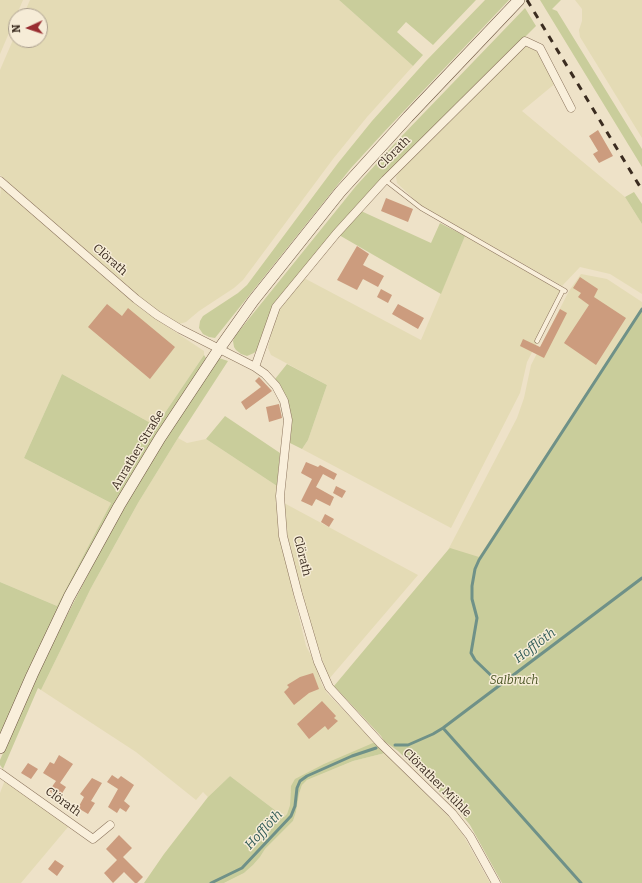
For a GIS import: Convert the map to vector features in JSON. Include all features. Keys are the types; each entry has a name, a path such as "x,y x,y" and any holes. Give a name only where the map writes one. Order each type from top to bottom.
{"main road":[{"name":"Clörath","path":"340,192 408,117 516,3"},
{"name":"Anrather Straße","path":"0,748 32,675 73,591 160,438 218,348 253,301 340,192"}],"street":[{"name":"Clörath","path":"255,367 276,307 336,234 385,180 525,41 540,48 571,108"},
{"name":"Clörath","path":"0,180 136,299 157,315 180,330 255,367 265,374 276,386 284,401 288,420 280,496 283,536 298,594 318,662 329,687 379,742"},
{"name":"Clörather Mühle","path":"379,742 452,813 470,836 496,883"},
{"name":"Clörath","path":"0,772 93,839 110,824"}],"lane":[{"path":"385,180 420,208 564,291 537,341"}],"shaded area":[{"path":"0,0 23,0 20,8 8,8 8,35 0,54"},
{"path":"30,0 339,0 413,66 367,117 333,159 243,280 186,322 179,324 149,306 0,175 0,70 10,48 48,48 48,8 26,8"},
{"path":"575,0 642,0 642,138 580,37 579,30 582,21 582,9"},
{"path":"531,45 536,47 557,82 522,111 625,197 642,224 642,294 610,274 580,267 562,286 420,205 397,183 396,177 399,171 525,46"},
{"path":"1,186 144,311 204,351 204,355 156,426 62,374 24,458 111,503 57,606 0,582"},
{"path":"465,236 561,291 561,296 527,362 520,393 451,528 302,449 308,440 327,385 271,355 268,348 274,320 280,307 304,278 421,340"},
{"path":"581,274 607,279 642,302 642,307 478,560 448,550 517,418 524,398 531,365 569,291"},
{"path":"178,438 187,443 206,439 277,486 284,555 306,646 315,663 322,685 327,693 375,743 291,786 290,805 287,814 284,817 230,776 208,797 203,792 196,800 136,752 41,690 91,588 138,503"},
{"path":"284,503 418,575 329,679 316,642 299,584 287,533"},
{"path":"385,753 450,818 462,833 490,883 224,883 244,873 253,865 265,849 293,821 302,785 307,780 353,761"},
{"path":"5,780 68,827 21,883 0,883 0,793"}],"green space":[{"path":"339,0 476,0 433,45 406,22 397,32 423,55 413,66"},
{"path":"485,0 509,0 351,168 215,338 203,334 199,328 200,321 203,316 238,293 247,285 338,163 372,121 425,62"},
{"path":"540,0 561,0 552,9 557,11 642,149 642,167"},
{"path":"525,8 536,26 381,181 298,274 258,349 254,353 247,356 236,350 233,341 235,336 356,186 397,141"},
{"path":"634,192 642,204 642,224 625,197"},
{"path":"361,211 431,243 440,223 465,236 441,294 339,235"},
{"name":"Salbruch","path":"642,307 642,883 502,883 470,825 458,810 398,751 384,741 334,686 450,548 479,557"},
{"path":"204,355 206,358 157,434 0,738 0,582 57,606 111,503 24,458 62,374 156,426"},
{"path":"219,358 228,361 138,503 91,588 41,690 38,688 3,769 0,765 0,760 45,658 112,528 165,438"},
{"path":"287,364 327,385 308,440 302,449 290,443 292,418 287,398 275,379"},
{"path":"225,416 280,453 277,486 206,439"},
{"path":"375,743 385,753 353,761 307,780 302,785 293,821 244,873 224,883 144,883 164,854 208,797 230,776 284,817 287,814 290,805 291,786 295,779 324,764"}],"building":[{"path":"598,130 613,156 599,163 593,154 598,151 589,136"},
{"path":"386,198 413,209 408,222 381,211"},
{"path":"357,246 369,254 363,265 384,276 378,287 363,279 357,290 337,280"},
{"path":"580,277 598,289 594,297 626,318 596,365 564,343 589,305 578,297 581,293 573,288"},
{"path":"381,289 392,295 388,303 377,297"},
{"path":"107,304 122,316 128,308 175,347 150,379 88,327"},
{"path":"398,304 424,318 418,329 392,314"},
{"path":"560,309 567,313 544,358 520,346 523,339 540,347"},
{"path":"259,377 272,391 246,410 241,402 261,387 255,381"},
{"path":"279,404 282,418 269,422 266,407"},
{"path":"306,462 318,467 320,465 337,474 334,480 323,474 316,487 334,497 330,506 316,499 312,506 301,501 312,479 301,473"},
{"path":"336,486 346,491 342,498 333,493"},
{"path":"325,514 334,519 329,527 321,522"},
{"path":"313,673 319,689 309,693 294,705 284,692 289,687 287,685 300,677"},
{"path":"322,701 336,716 334,718 338,721 328,730 325,726 309,739 297,724"},
{"path":"59,755 73,764 60,783 66,787 59,798 49,791 56,781 43,773 50,762 54,764"},
{"path":"28,763 38,769 31,779 21,773"},
{"path":"112,775 118,779 121,776 134,785 124,801 130,806 126,812 120,808 117,813 108,807 118,789 107,782"},
{"path":"92,778 102,783 91,801 95,803 88,814 78,808 84,797 80,794"},
{"path":"119,835 132,848 123,857 143,877 137,883 135,883 124,872 113,883 104,873 117,860 106,849"},
{"path":"55,860 64,866 57,876 48,869"}],"waterway":[{"path":"500,684 475,660 471,653 477,618 472,599 472,586 475,569 479,560 642,309"},
{"name":"Hofflöth","path":"395,745 408,745 443,728 642,578"},
{"path":"443,728 581,883"},
{"name":"Hofflöth","path":"211,883 242,868 291,816 295,806 297,788 300,781 307,776 352,756 376,748"}],"railway":[{"path":"527,0 642,190"}]}
